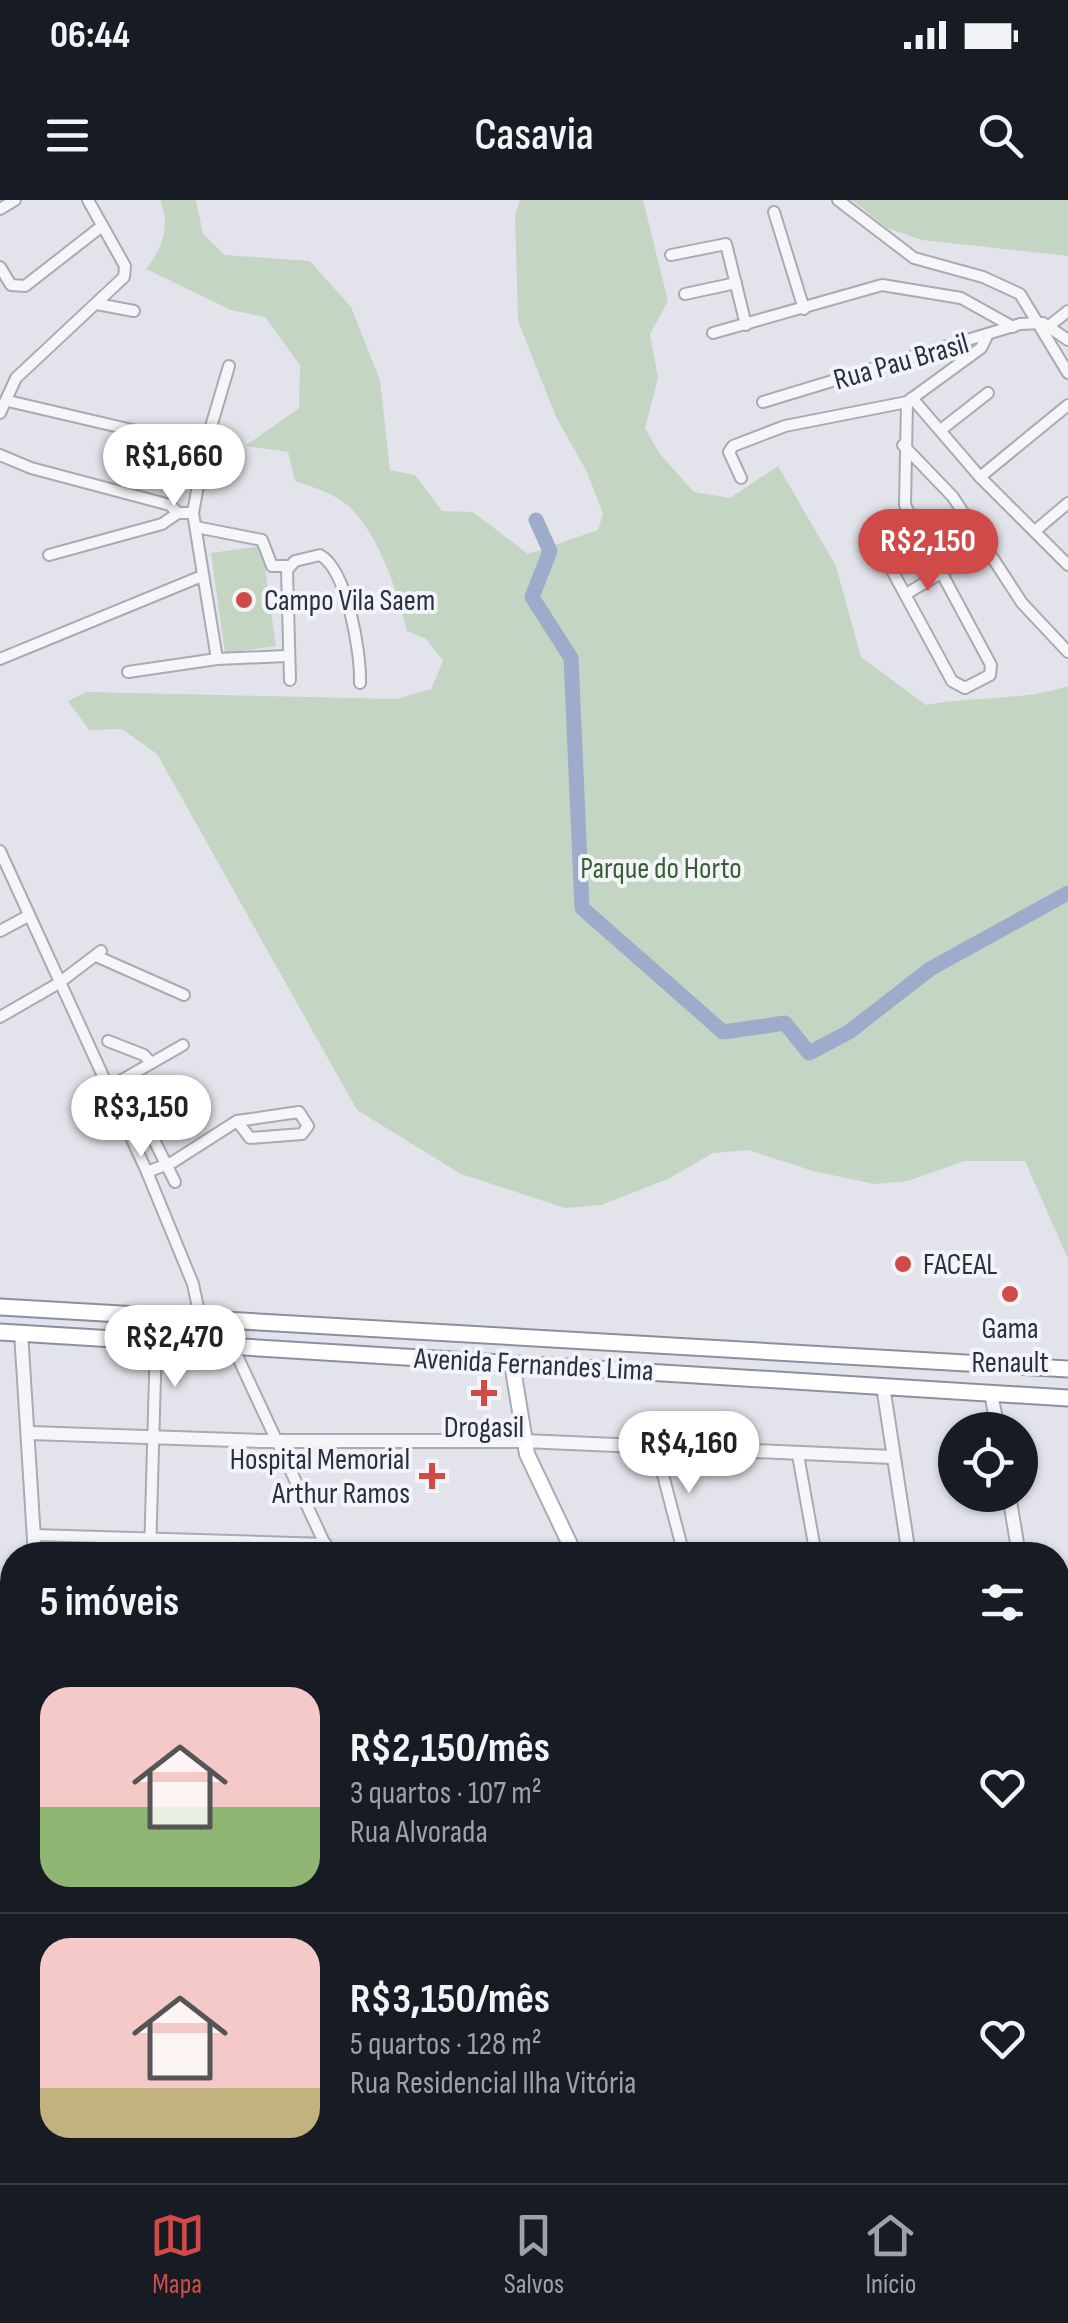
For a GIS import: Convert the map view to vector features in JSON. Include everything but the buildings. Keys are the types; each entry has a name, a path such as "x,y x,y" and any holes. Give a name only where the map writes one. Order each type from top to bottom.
{"highway":[{"name":"Avenida Fernandes Lima","path":"0,1307 1068,1369"},
{"name":"Avenida Fernandes Lima","path":"0,1332 1068,1398"}],"main road":[{"path":"512,1363 524,1442 569,1542"}],"street":[{"path":"0,209 15,200"},
{"path":"0,413 16,378 118,285 125,266 88,200"},
{"path":"838,200 914,258 1008,286 1044,324 1068,372"},
{"path":"774,212 804,309"},
{"path":"0,267 15,288 26,286 102,226"},
{"path":"671,255 727,245 746,324"},
{"path":"684,294 736,283"},
{"path":"713,332 882,285 961,298 1013,326"},
{"path":"97,304 134,311"},
{"path":"1044,324 1068,311"},
{"path":"1044,324 1068,340"},
{"name":"Rua Pau Brasil","path":"764,402 972,338 986,338 1013,326 1044,324"},
{"path":"741,478 729,452 733,446 785,426 909,400 981,348 986,338"},
{"path":"217,658 193,513 206,446 229,366"},
{"path":"942,429 988,393"},
{"path":"909,400 942,429 980,477 1068,565"},
{"path":"869,528 952,680 964,688 993,669 905,505 903,444 909,400"},
{"path":"8,401 206,446"},
{"path":"980,477 1067,407"},
{"path":"903,444 953,497 1022,603 1068,652"},
{"path":"0,455 42,472 170,505 178,513"},
{"path":"1035,532 1068,503"},
{"path":"49,555 162,524 178,513 193,513"},
{"path":"196,527 262,540 272,566 288,566 317,556 331,562 350,611 360,683"},
{"path":"906,594 986,546"},
{"path":"288,566 286,656 290,680"},
{"path":"0,659 202,576"},
{"path":"128,672 217,658 286,656"},
{"path":"0,851 147,1172 193,1284 200,1317"},
{"path":"0,931 28,916"},
{"path":"0,1017 59,983 98,954 184,995"},
{"path":"108,1041 144,1054 152,1063"},
{"path":"108,1088 183,1045"},
{"path":"147,1172 166,1165 237,1121 299,1112 308,1122 302,1134 250,1138 237,1121"},
{"path":"144,1120 175,1182"},
{"path":"21,1332 35,1542"},
{"path":"150,1540 156,1341"},
{"path":"232,1344 324,1542"},
{"path":"884,1386 907,1542"},
{"path":"992,1393 995,1412"},
{"path":"30,1434 524,1442 892,1457"},
{"path":"656,1448 681,1542"},
{"path":"798,1455 814,1542"},
{"path":"1011,1512 1017,1542"},
{"path":"34,1535 186,1542"}],"green space":[{"name":"Parque do Horto","path":"160,200 196,200 203,234 225,255 310,261 351,307 380,380 390,470 415,475 442,511 473,512 528,554 598,530 603,514 587,472 556,417 518,321 515,215 520,200 643,200 668,301 650,334 658,378 645,428 659,453 694,492 730,498 778,466 836,566 861,657 926,705 1033,694 1068,686 1068,1259 1025,1161 964,1161 908,1181 874,1184 813,1171 748,1150 713,1153 668,1179 601,1205 565,1208 461,1174 357,1110 157,754 122,729 89,730 68,701 87,692 396,699 431,689 443,661 426,639 407,631 383,559 352,509 334,496 295,481 288,452 245,446 299,408 300,365 265,317 231,310 146,269 163,236 165,219"},
{"path":"852,200 1068,200 1068,256 922,240 887,228"},
{"name":"Campo Vila Saem","path":"262,546 276,646 225,653 211,553"}],"waterway":[{"path":"536,520 550,551 532,597 571,658 582,908 723,1032 785,1023 809,1053 849,1032 930,969 1068,893"}],"place":[{"name":"Campo Vila Saem","path":"244,600"},
{"name":"FACEAL","path":"903,1264"},
{"name":"Gama Renault","path":"1010,1294"},
{"name":"Drogasil","path":"484,1393"},
{"name":"Hospital Memorial Arthur Ramos","path":"432,1476"}]}
